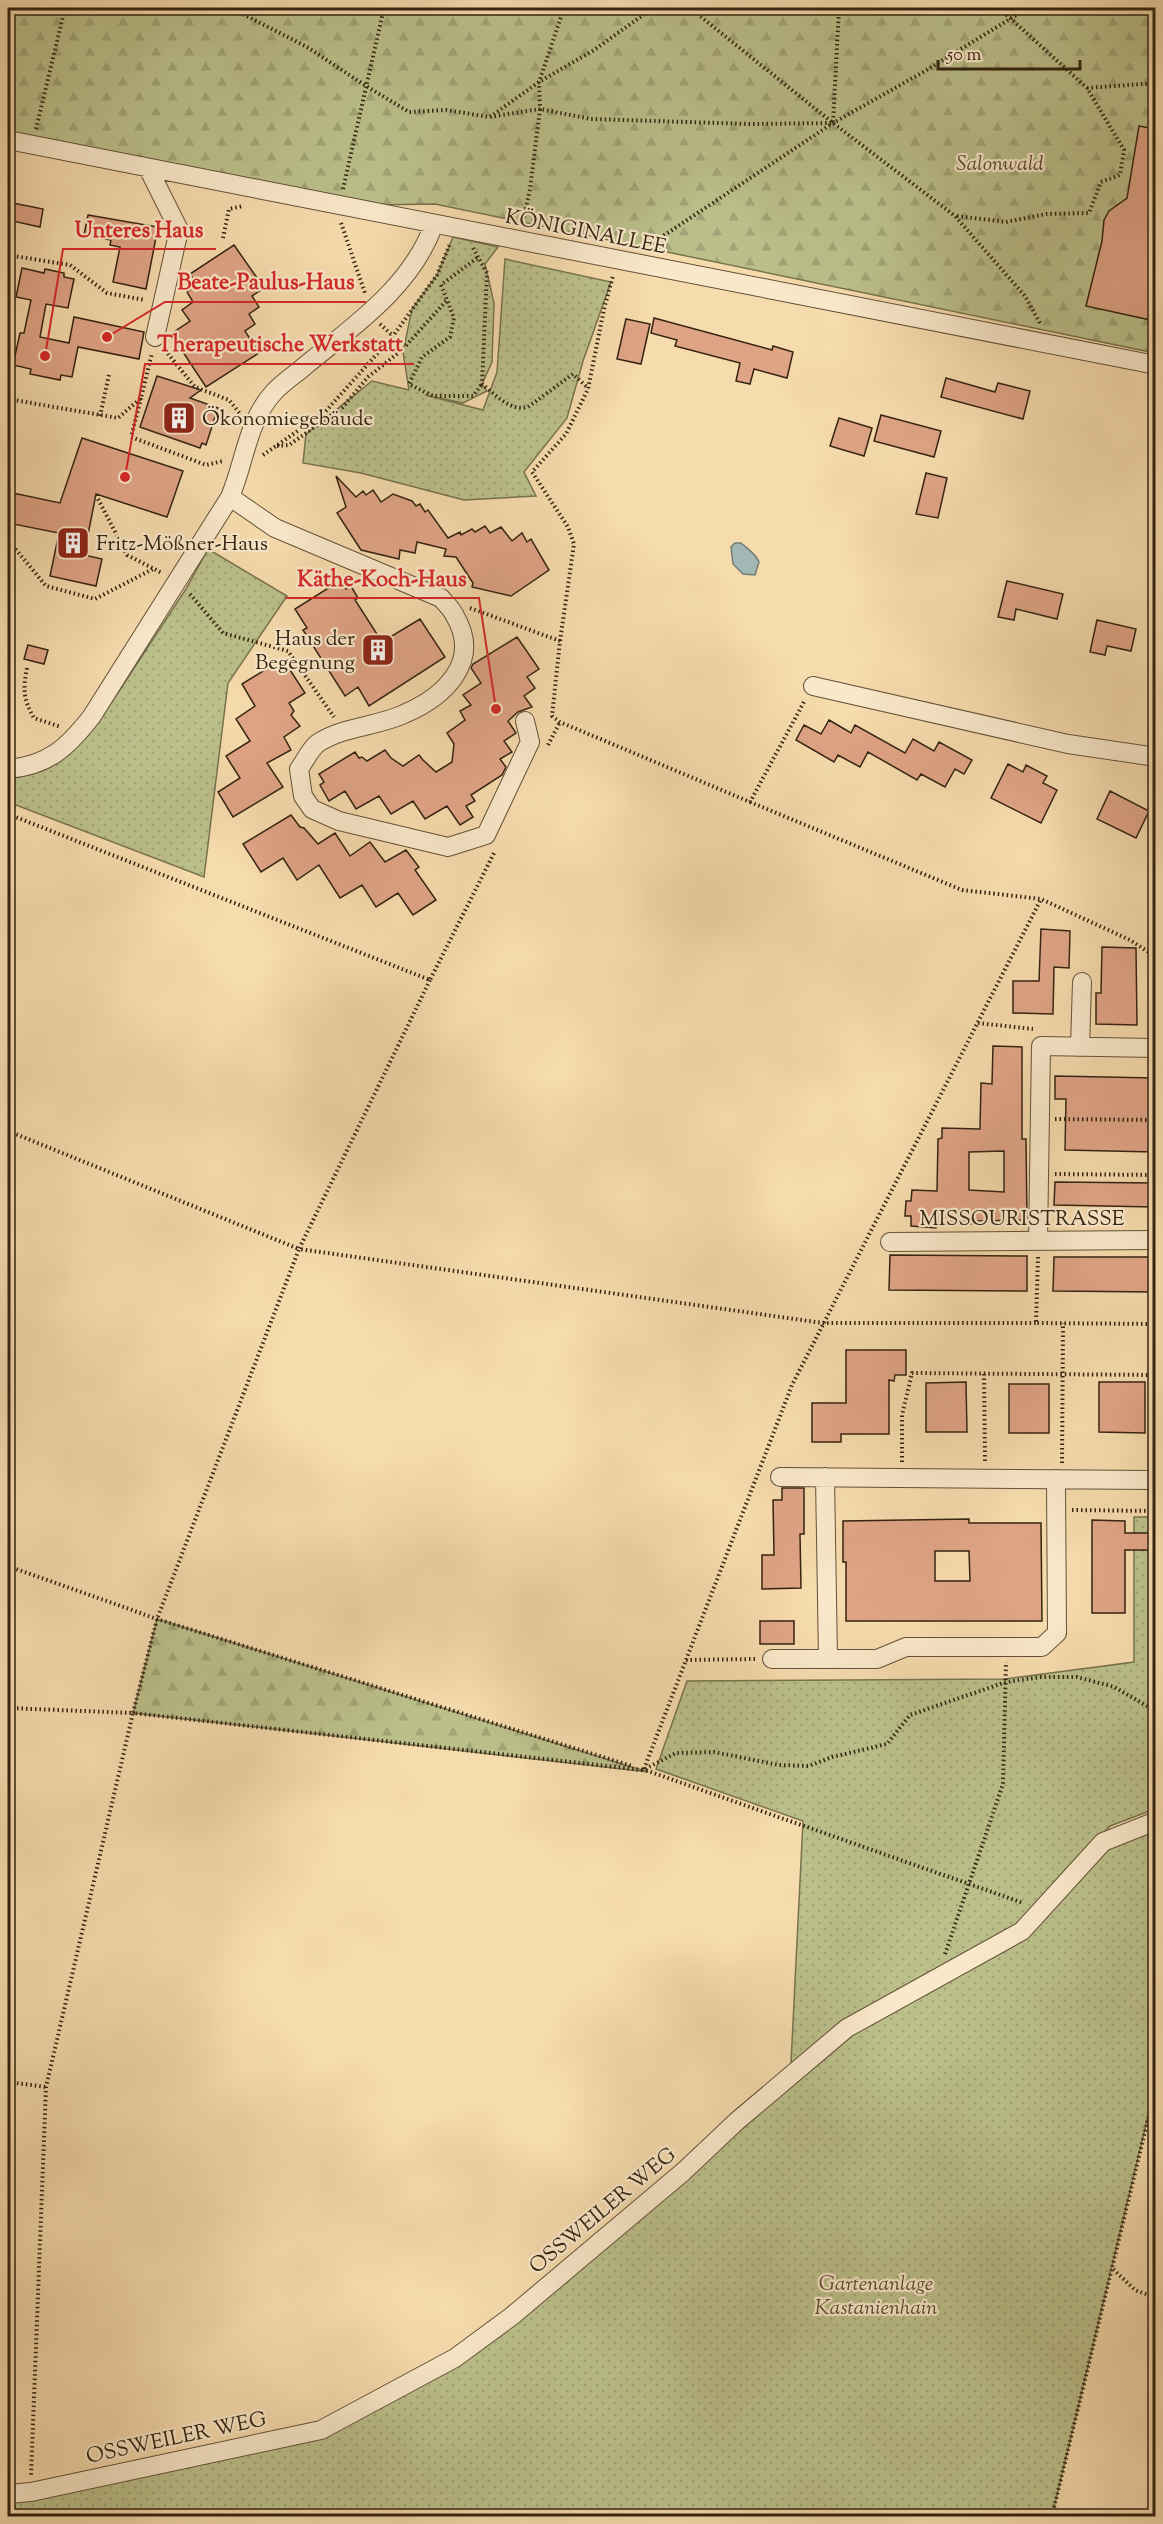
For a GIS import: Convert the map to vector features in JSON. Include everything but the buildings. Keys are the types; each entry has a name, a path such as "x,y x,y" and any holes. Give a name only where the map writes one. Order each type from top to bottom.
{"street":[{"name":"KÖNIGINALLEE","path":"8,140 1155,365"},
{"path":"148,168 179,230 155,337"},
{"path":"8,769 31,766 50,759 79,733 230,497 251,429 261,409 274,392 368,314 416,262 434,224"},
{"path":"230,497 275,528 441,598 456,616 464,649 461,666 452,682 432,699 404,714 364,727 343,730 315,745 299,769 303,796 312,810 339,821 448,848 486,835 530,742 525,722"},
{"path":"813,686 1068,744 1155,757"},
{"path":"1080,1047 1082,982"},
{"path":"1038,1240 1041,1046 1155,1048"},
{"name":"MISSOURISTRASSE","path":"890,1242 1155,1240"},
{"path":"780,1477 1155,1480"},
{"path":"825,1477 828,1659"},
{"path":"772,1659 877,1659 906,1647 1042,1647 1057,1633 1059,1479"},
{"name":"OSSWEILER WEG","path":"8,2494 31,2492 321,2430 455,2358 512,2316 683,2172 737,2121 847,2028 1022,1931 1103,1842 1155,1821"}],"path":[{"path":"32,145 65,8"},
{"path":"231,8 307,47 366,87 410,112 446,110 489,117 540,109 591,118 751,124 833,123"},
{"path":"384,8 340,206 341,223 364,287 368,314 393,336"},
{"path":"523,222 530,189 540,109 539,82 564,8"},
{"path":"489,117 539,82 594,50 653,8"},
{"path":"690,8 833,123 955,216 1025,296 1041,325"},
{"path":"833,123 839,8"},
{"path":"955,216 1006,222 1046,214 1089,213 1101,182 1120,175 1124,150 1087,88 999,8"},
{"path":"1028,8 925,71 833,123 625,261 612,277 588,389 566,434 532,472 568,527 574,544 552,716 560,722 962,890 1041,899 1130,940 1155,957"},
{"path":"1087,88 1155,83"},
{"path":"223,238 229,209 249,204"},
{"path":"461,230 487,273 482,384 473,396 433,396 409,384 422,357 450,337 454,318 441,285 477,258"},
{"path":"155,337 130,437 206,465 244,455 263,455 325,412 393,336 437,275 461,230"},
{"path":"8,256 70,265 107,293 163,304"},
{"path":"276,446 289,445 342,408 368,377 403,349 446,301"},
{"path":"155,337 195,387 229,400 251,429"},
{"path":"482,384 510,405 521,409 528,407 573,374 588,389"},
{"path":"100,416 109,375"},
{"path":"8,399 118,418 141,398"},
{"path":"8,544 13,546 46,586 95,599 154,569 127,555 98,500"},
{"path":"177,582 222,633 288,651 343,730"},
{"path":"441,598 560,641"},
{"path":"27,668 22,691 34,718 79,733"},
{"path":"750,802 813,686"},
{"path":"545,753 560,722"},
{"path":"8,814 430,980"},
{"path":"31,2492 46,2087 157,1619 299,1249 498,846"},
{"path":"643,1770 792,1385 873,1231 1041,899"},
{"path":"978,1023 1033,1029 1041,1046"},
{"path":"1040,1119 1155,1120"},
{"path":"8,1131 299,1249 823,1323 1155,1324"},
{"path":"1039,1174 1155,1175"},
{"path":"1036,1323 1038,1240"},
{"path":"1059,1479 1063,1323"},
{"path":"902,1478 902,1414 912,1373 1155,1374"},
{"path":"984,1374 985,1452"},
{"path":"1057,1510 1155,1511"},
{"path":"8,1566 157,1619 643,1770 1043,1910"},
{"path":"686,1660 772,1659"},
{"path":"8,1707 133,1713 643,1770 676,1753 714,1752 779,1765 809,1766 832,1757 887,1744 910,1715 1006,1682 1041,1677 1077,1677 1114,1687 1155,1711"},
{"path":"937,1977 1003,1784 1006,1682"},
{"path":"8,2082 46,2087"},
{"path":"1052,2517 1155,2086"},
{"path":"1112,2268 1135,2289 1155,2298"}],"green space":[{"name":"Salonwald","path":"8,8 1155,8 1155,353 435,204 369,205 8,137"},
{"path":"453,237 498,247 485,264 494,303 492,362 482,384 487,391 463,403 425,395 483,410 497,372 505,259 611,282 583,361 567,418 524,472 536,496 464,500 361,473 303,463 306,434 372,381 409,390 403,352 412,309 437,275"},
{"path":"208,549 287,596 228,683 204,877 8,802 8,774 42,771 69,755 100,720 186,589"},
{"name":"Gartenanlage Kastanienhain","path":"1134,1517 1155,1517 1155,1809 1110,1826 1013,1929 1103,1842 1155,1821 1155,2087 1052,2516 19,2516 9,2494 321,2430 455,2358 842,2031 791,2063 803,1821 656,1769 687,1681 1005,1679 1134,1662"},
{"path":"157,1619 648,1772 133,1713"}],"water":[{"path":"735,543 741,543 758,559 755,575 743,574 733,564 731,547"}],"place":[{"name":"Beate-Paulus-Haus","path":"107,337"},
{"name":"Unteres Haus","path":"45,356"},
{"name":"Ökonomiegebäude","path":"179,418"},
{"name":"Therapeutische Werkstatt","path":"125,477"},
{"name":"Fritz-Mößner-Haus","path":"73,543"},
{"name":"Haus der Begegnung","path":"378,650"},
{"name":"Käthe-Koch-Haus","path":"496,709"}]}
